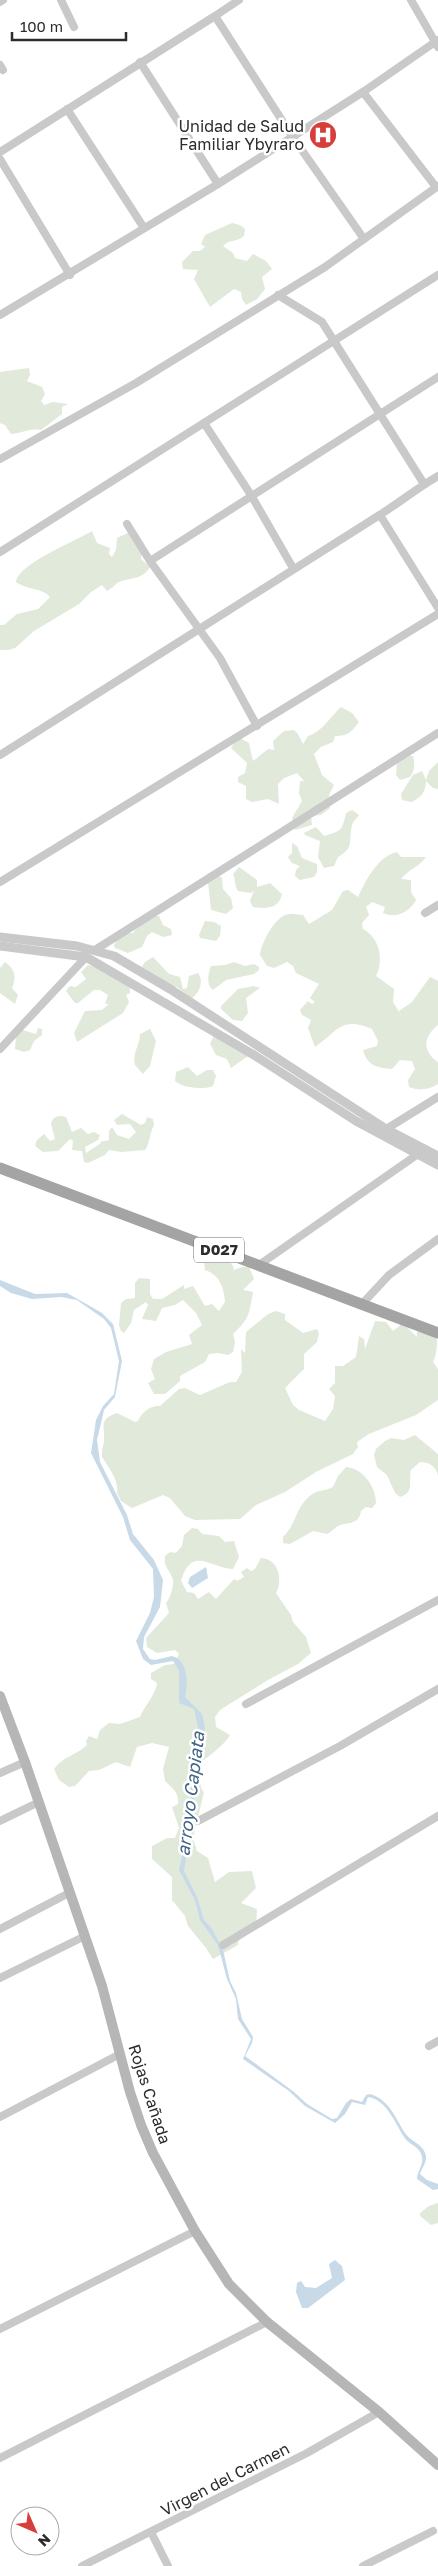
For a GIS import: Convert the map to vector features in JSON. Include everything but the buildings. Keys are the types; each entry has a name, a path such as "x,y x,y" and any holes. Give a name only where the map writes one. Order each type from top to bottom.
{"main road":[{"name":"D027","path":"0,1168 438,1333"},
{"name":"Rojas Cañada","path":"1,1700 25,1762 102,1986 130,2092 153,2153 194,2231 229,2284 267,2322 379,2412 438,2465"}],"street":[{"path":"61,0 74,28"},
{"path":"0,152 239,0"},
{"path":"0,315 70,275 218,184 437,43 412,0"},
{"path":"215,16 292,136 364,239"},
{"path":"140,62 218,184"},
{"path":"0,459 136,383 325,267 437,186 363,92"},
{"path":"67,109 144,228"},
{"path":"0,159 70,275"},
{"path":"0,552 438,275"},
{"path":"278,295 322,322 336,341 424,484"},
{"path":"150,561 379,412 438,377"},
{"path":"204,422 251,495 293,568"},
{"path":"0,755 200,630 293,568 380,515 438,476"},
{"path":"380,515 438,608"},
{"path":"127,524 150,561 220,658 257,726"},
{"path":"0,882 438,614"},
{"path":"95,950 438,733"},
{"path":"425,913 438,905"},
{"path":"0,937 77,946 114,956 170,989 418,1154 438,1165"},
{"path":"0,946 86,957 232,1041 356,1121 438,1156"},
{"path":"0,1049 86,957"},
{"path":"383,1131 438,1097"},
{"path":"259,1265 418,1154"},
{"path":"362,1304 389,1275 438,1239"},
{"path":"246,1704 438,1600"},
{"path":"198,1821 340,1746 438,1689"},
{"path":"0,1773 25,1762"},
{"path":"0,1821 39,1802"},
{"path":"223,1945 438,1816"},
{"path":"0,1929 69,1893"},
{"path":"0,1978 85,1936"},
{"path":"429,2046 438,2041"},
{"path":"0,2117 120,2054"},
{"path":"0,2329 194,2231"},
{"path":"0,2458 267,2322"},
{"name":"Virgen del Carmen","path":"82,2566 307,2453 379,2412"},
{"path":"363,2566 433,2531"},
{"path":"151,2532 168,2566"}],"shaded area":[{"path":"232,223 240,225 245,229 244,236 223,246 233,253 235,258 247,261 253,254 266,261 272,269 262,277 265,289 257,299 246,305 242,299 241,292 234,289 210,307 194,279 198,270 183,269 182,262 193,251 200,251 205,247 201,244 205,235"},
{"path":"29,368 30,375 27,381 42,387 45,394 41,401 44,405 53,402 68,404 62,407 62,414 41,430 11,434 5,425 0,423 0,372"},
{"path":"92,531 97,543 110,548 109,554 112,557 116,550 117,538 132,531 143,546 141,559 150,567 143,575 121,581 107,591 102,585 91,592 79,604 34,631 15,648 0,650 0,625 4,625 17,614 38,609 50,597 43,592 20,585 16,582 19,575 37,560"},
{"path":"341,707 352,713 359,722 349,733 335,736 333,742 321,747 314,754 322,775 334,785 329,795 330,808 321,815 311,816 312,825 295,830 292,818 302,801 299,793 300,781 304,781 297,773 284,778 278,784 279,804 268,799 252,802 246,799 246,786 238,782 238,777 245,773 247,763 231,748 238,737 249,743 253,761 268,749 274,750 273,741 284,731 294,730 303,744 308,736 322,728"},
{"path":"407,756 413,756 413,771 410,777 400,780 396,775 397,763"},
{"path":"438,762 438,789 433,788 426,781 424,792 418,798 411,802 402,800 401,794 413,775 422,771 426,780 429,771"},
{"path":"352,810 359,815 352,825 349,847 338,857 334,866 324,868 318,857 320,841 304,833 316,827 324,836 337,832 342,827 346,813"},
{"path":"292,843 297,846 302,858 317,864 317,872 314,877 300,880 295,876 296,870 300,866 292,863 288,857 292,853"},
{"path":"397,852 401,857 426,857 401,879 411,880 411,892 416,900 410,908 398,915 383,913 385,907 372,902 366,907 369,915 362,923 363,929 373,938 379,950 380,963 376,976 394,989 393,1002 401,1015 399,1011 412,1002 430,977 438,981 438,1025 429,1034 426,1044 429,1053 438,1062 438,1084 424,1089 409,1087 408,1080 415,1069 412,1061 400,1060 392,1069 378,1067 367,1060 363,1050 377,1046 378,1041 372,1029 362,1025 353,1024 340,1027 315,1047 308,1028 311,1020 302,1015 300,1010 308,1001 312,1004 315,1002 310,998 319,984 296,973 293,966 287,962 274,968 267,966 260,955 270,930 285,915 303,915 309,924 332,910 343,891 348,890 358,897 378,864 390,854"},
{"path":"239,867 257,880 257,887 270,883 282,894 278,903 267,908 253,907 250,901 254,890 251,893 238,891 236,887 233,874"},
{"path":"217,874 222,878 223,889 231,898 233,908 226,914 211,910 208,882"},
{"path":"153,916 159,916 163,925 171,929 172,935 163,937 152,932 147,936 142,947 128,953 115,948 114,945 122,936 133,933 141,922"},
{"path":"205,921 214,922 221,926 220,936 216,941 200,938 199,935"},
{"path":"153,957 169,974 180,977 183,989 187,988 189,976 198,973 201,983 199,990 191,999 177,987 170,987 142,967 145,962"},
{"path":"5,962 11,967 14,974 12,988 18,995 15,1004 0,993 0,968"},
{"path":"234,962 245,966 254,964 259,967 259,970 254,974 226,980 213,990 208,982 211,966"},
{"path":"88,965 104,969 130,983 130,993 126,995 129,1002 123,1013 77,1042 74,1033 85,1011 102,1010 109,1004 105,1004 108,995 100,990 94,990 78,1003 75,1003 66,991 70,986 76,987 86,979 81,972"},
{"path":"254,986 260,988 246,998 248,1013 242,1021 233,1020 221,1009 221,1006 238,989"},
{"path":"38,1028 42,1029 42,1035 34,1041 30,1050 24,1052 15,1049 16,1036 23,1030 36,1034"},
{"path":"150,1029 156,1041 150,1066 143,1074 134,1061 140,1034"},
{"path":"214,1035 238,1051 240,1049 248,1056 231,1068 227,1059 216,1055 210,1044"},
{"path":"188,1067 197,1076 207,1070 213,1070 216,1076 213,1086 193,1088 175,1081 176,1072"},
{"path":"122,1114 141,1125 145,1123 147,1117 153,1119 154,1125 145,1150 121,1152 109,1150 105,1155 88,1163 84,1162 82,1151 72,1150 73,1141 70,1139 58,1151 43,1152 35,1146 37,1140 44,1134 50,1141 55,1139 51,1124 53,1119 59,1116 66,1117 72,1132 81,1128 88,1134 94,1132 100,1135 98,1140 85,1147 86,1153 100,1142 109,1140 109,1131 112,1127 117,1135 129,1139 136,1132 130,1124 117,1125 114,1120"},
{"path":"221,1255 232,1264 234,1270 249,1267 254,1279 243,1290 253,1292 251,1306 243,1324 233,1334 235,1342 233,1352 228,1355 209,1354 205,1362 180,1376 180,1381 165,1394 154,1394 148,1383 155,1379 151,1369 154,1359 166,1352 192,1344 189,1335 202,1325 196,1313 183,1300 175,1305 162,1308 156,1321 142,1319 148,1305 146,1302 134,1310 131,1323 124,1333 119,1325 121,1303 126,1299 135,1298 135,1283 139,1278 150,1279 150,1294 153,1299 162,1299 184,1285 184,1289 193,1286 205,1306 212,1304 219,1311 225,1302 224,1292 218,1279 205,1270 204,1261"},
{"path":"276,1311 285,1314 285,1320 303,1333 317,1329 319,1333 317,1342 304,1354 304,1369 285,1388 293,1405 299,1410 325,1421 333,1409 335,1396 329,1389 335,1383 335,1366 343,1366 356,1357 359,1336 364,1339 365,1349 375,1321 386,1322 393,1331 403,1323 417,1337 417,1332 435,1327 437,1344 433,1362 438,1369 438,1400 416,1415 369,1434 357,1442 358,1447 353,1454 316,1472 285,1492 256,1505 240,1519 195,1520 185,1516 170,1498 163,1495 132,1508 121,1501 117,1493 115,1479 102,1457 104,1424 107,1418 117,1413 135,1422 138,1421 146,1410 160,1406 179,1389 185,1388 200,1395 230,1382 236,1382 242,1372 241,1349 245,1353 246,1332 268,1314"},
{"path":"415,1435 438,1454 438,1476 432,1465 420,1462 411,1470 408,1492 400,1497 395,1493 387,1475 377,1467 374,1455 376,1449 391,1438 404,1440"},
{"path":"346,1467 358,1471 371,1485 376,1503 372,1508 366,1507 361,1511 356,1520 340,1525 327,1534 313,1531 290,1544 283,1543 283,1537 291,1527 306,1499 313,1493 333,1487 338,1476"},
{"path":"192,1528 198,1529 202,1534 219,1536 225,1542 234,1541 239,1557 233,1569 202,1561 190,1564 185,1570 181,1581 187,1592 194,1593 198,1599 209,1592 216,1599 234,1579 237,1581 244,1577 241,1572 247,1568 251,1571 255,1569 261,1558 267,1559 276,1566 278,1571 279,1582 276,1593 291,1615 293,1622 306,1637 311,1653 298,1664 220,1710 215,1717 216,1727 230,1735 220,1747 198,1765 201,1788 204,1792 193,1838 197,1851 208,1858 215,1882 229,1872 252,1871 256,1888 241,1903 257,1909 256,1927 239,1937 238,1945 213,1959 188,1926 185,1916 172,1900 172,1877 152,1859 152,1846 167,1838 175,1838 179,1828 172,1807 178,1804 178,1796 165,1781 163,1769 169,1747 152,1743 137,1747 130,1767 116,1762 99,1770 89,1771 75,1786 69,1787 59,1780 54,1769 62,1761 87,1745 86,1741 89,1736 97,1739 100,1730 109,1723 120,1724 140,1717 153,1695 157,1683 151,1679 151,1673 165,1665 174,1664 179,1654 175,1650 157,1653 147,1647 146,1638 169,1613 166,1603 173,1586 173,1580 165,1563 165,1556 170,1552 176,1553 182,1546 184,1535"},
{"path":"438,2203 438,2223 431,2225 420,2216 420,2213 429,2206"}],"water":[{"name":"arroyo Capiata","path":"0,1280 35,1294 67,1293 102,1313 113,1324 122,1361 115,1397 104,1410 97,1440 100,1462 127,1515 133,1534 154,1560 163,1580 160,1607 144,1637 143,1649 150,1659 155,1660 172,1656 182,1663 187,1679 185,1697 202,1714 205,1728 195,1776 196,1792 191,1811 192,1821 184,1871 197,1897 204,1920 212,1929 223,1950 242,2019 253,2037 245,2056 294,2092 307,2104 332,2119 337,2118 346,2103 351,2099 362,2102 366,2095 370,2094 377,2097 391,2110 405,2133 425,2152 425,2163 420,2174 427,2180 438,2184 438,2189 433,2190 417,2179 422,2162 421,2153 406,2140 390,2113 375,2099 368,2097 365,2105 352,2102 345,2114 335,2123 305,2106 289,2091 243,2059 251,2039 238,2019 236,1999 227,1979 218,1945 200,1920 195,1900 179,1870 188,1829 192,1771 200,1736 194,1709 179,1703 179,1671 173,1661 151,1665 143,1659 136,1641 150,1613 154,1597 153,1569 130,1540 123,1517 91,1453 96,1420 103,1406 114,1394 119,1361 111,1328 104,1319 77,1300 61,1297 32,1299 11,1293 0,1286"},
{"path":"206,1567 208,1578 192,1588 188,1583 190,1577"},
{"path":"335,2260 342,2266 345,2280 308,2308 302,2308 296,2292 297,2283 301,2281 305,2287 316,2288 332,2278 329,2264"}],"place":[{"name":"Unidad de Salud Familiar Ybyraro","path":"323,135"}]}
